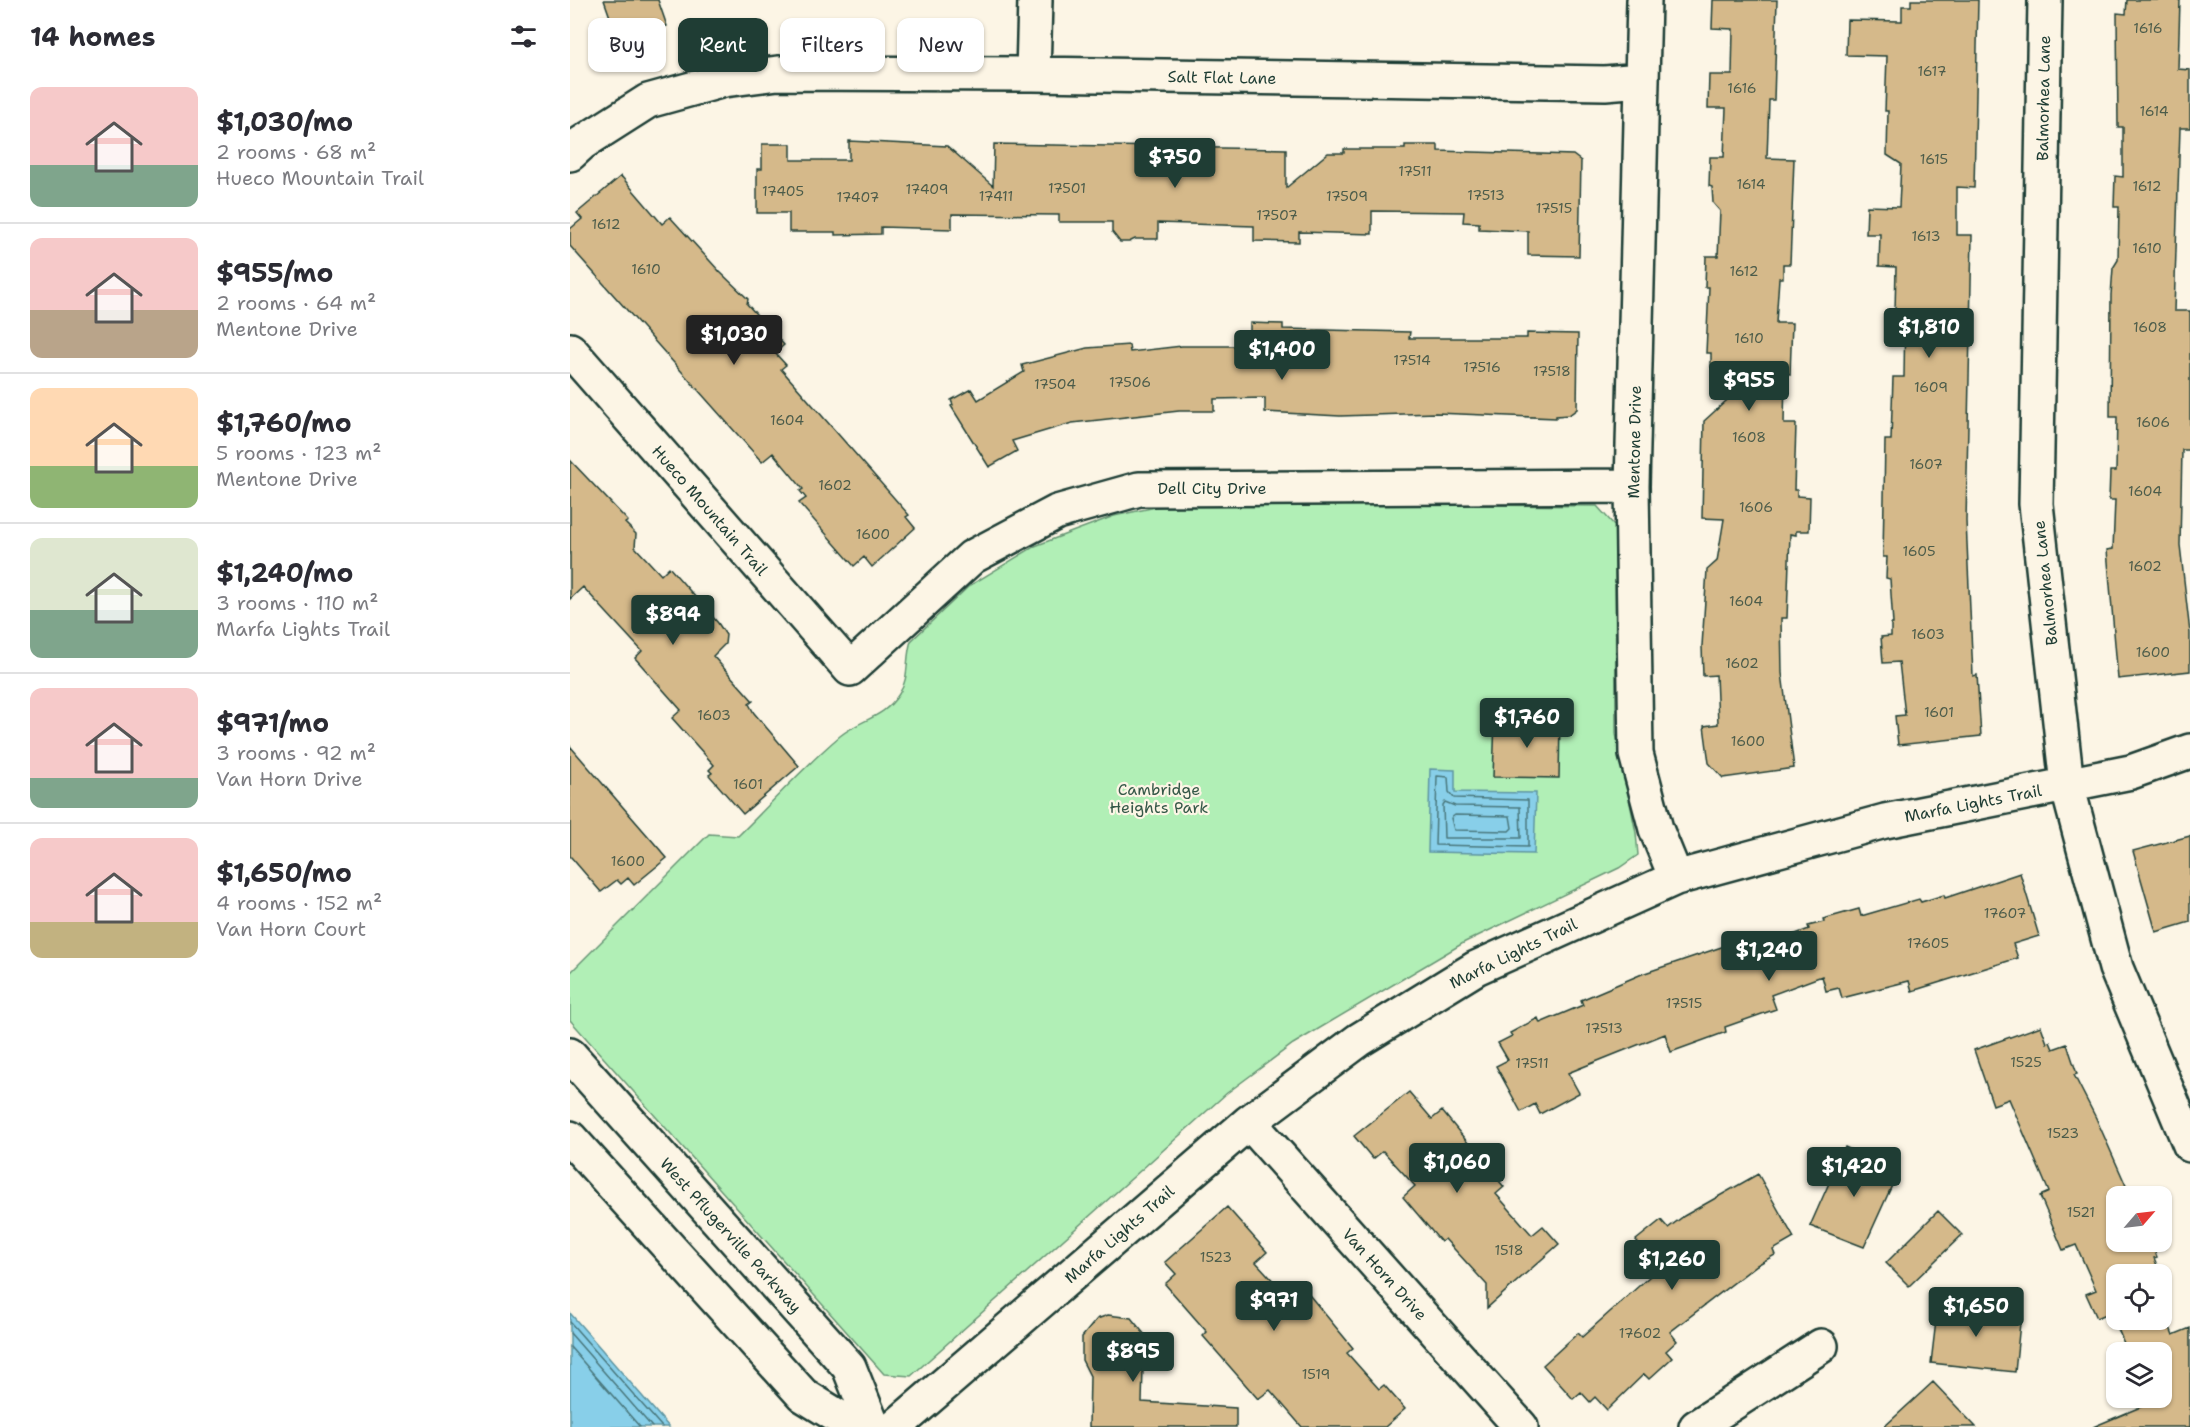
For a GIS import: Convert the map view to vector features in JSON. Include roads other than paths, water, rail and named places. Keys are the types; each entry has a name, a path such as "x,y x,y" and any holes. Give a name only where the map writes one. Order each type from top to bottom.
{"street":[{"path":"1033,74 1035,0"},
{"name":"Mentone Drive","path":"1644,0 1632,486 1636,754 1656,829 1676,878"},
{"name":"Balmorhea Lane","path":"2045,0 2036,504 2067,785 2116,968 2190,1145"},
{"name":"Salt Flat Lane","path":"570,154 582,143 648,101 724,80 778,73 1033,74 1605,83 1641,80"},
{"name":"Hueco Mountain Trail","path":"570,350 850,669"},
{"name":"Dell City Drive","path":"850,669 972,557 1057,512 1139,489 1632,486"},
{"name":"Marfa Lights Trail","path":"896,1427 1250,1122 1359,1040 1476,968 1676,878 1884,821 2131,772 2190,751"},
{"name":"West Pflugerville Parkway","path":"570,1055 849,1367 873,1427"},
{"name":"Van Horn Drive","path":"1250,1122 1521,1427"},
{"path":"570,1138 803,1395 855,1427"},
{"path":"1696,1427 1821,1346"}],"water":[{"path":"1430,769 1455,770 1455,792 1536,793 1534,854 1428,852"},
{"path":"570,1313 669,1427 570,1427"}],"park label":[{"name":"Cambridge Heights Park","path":"1159,798"}]}
